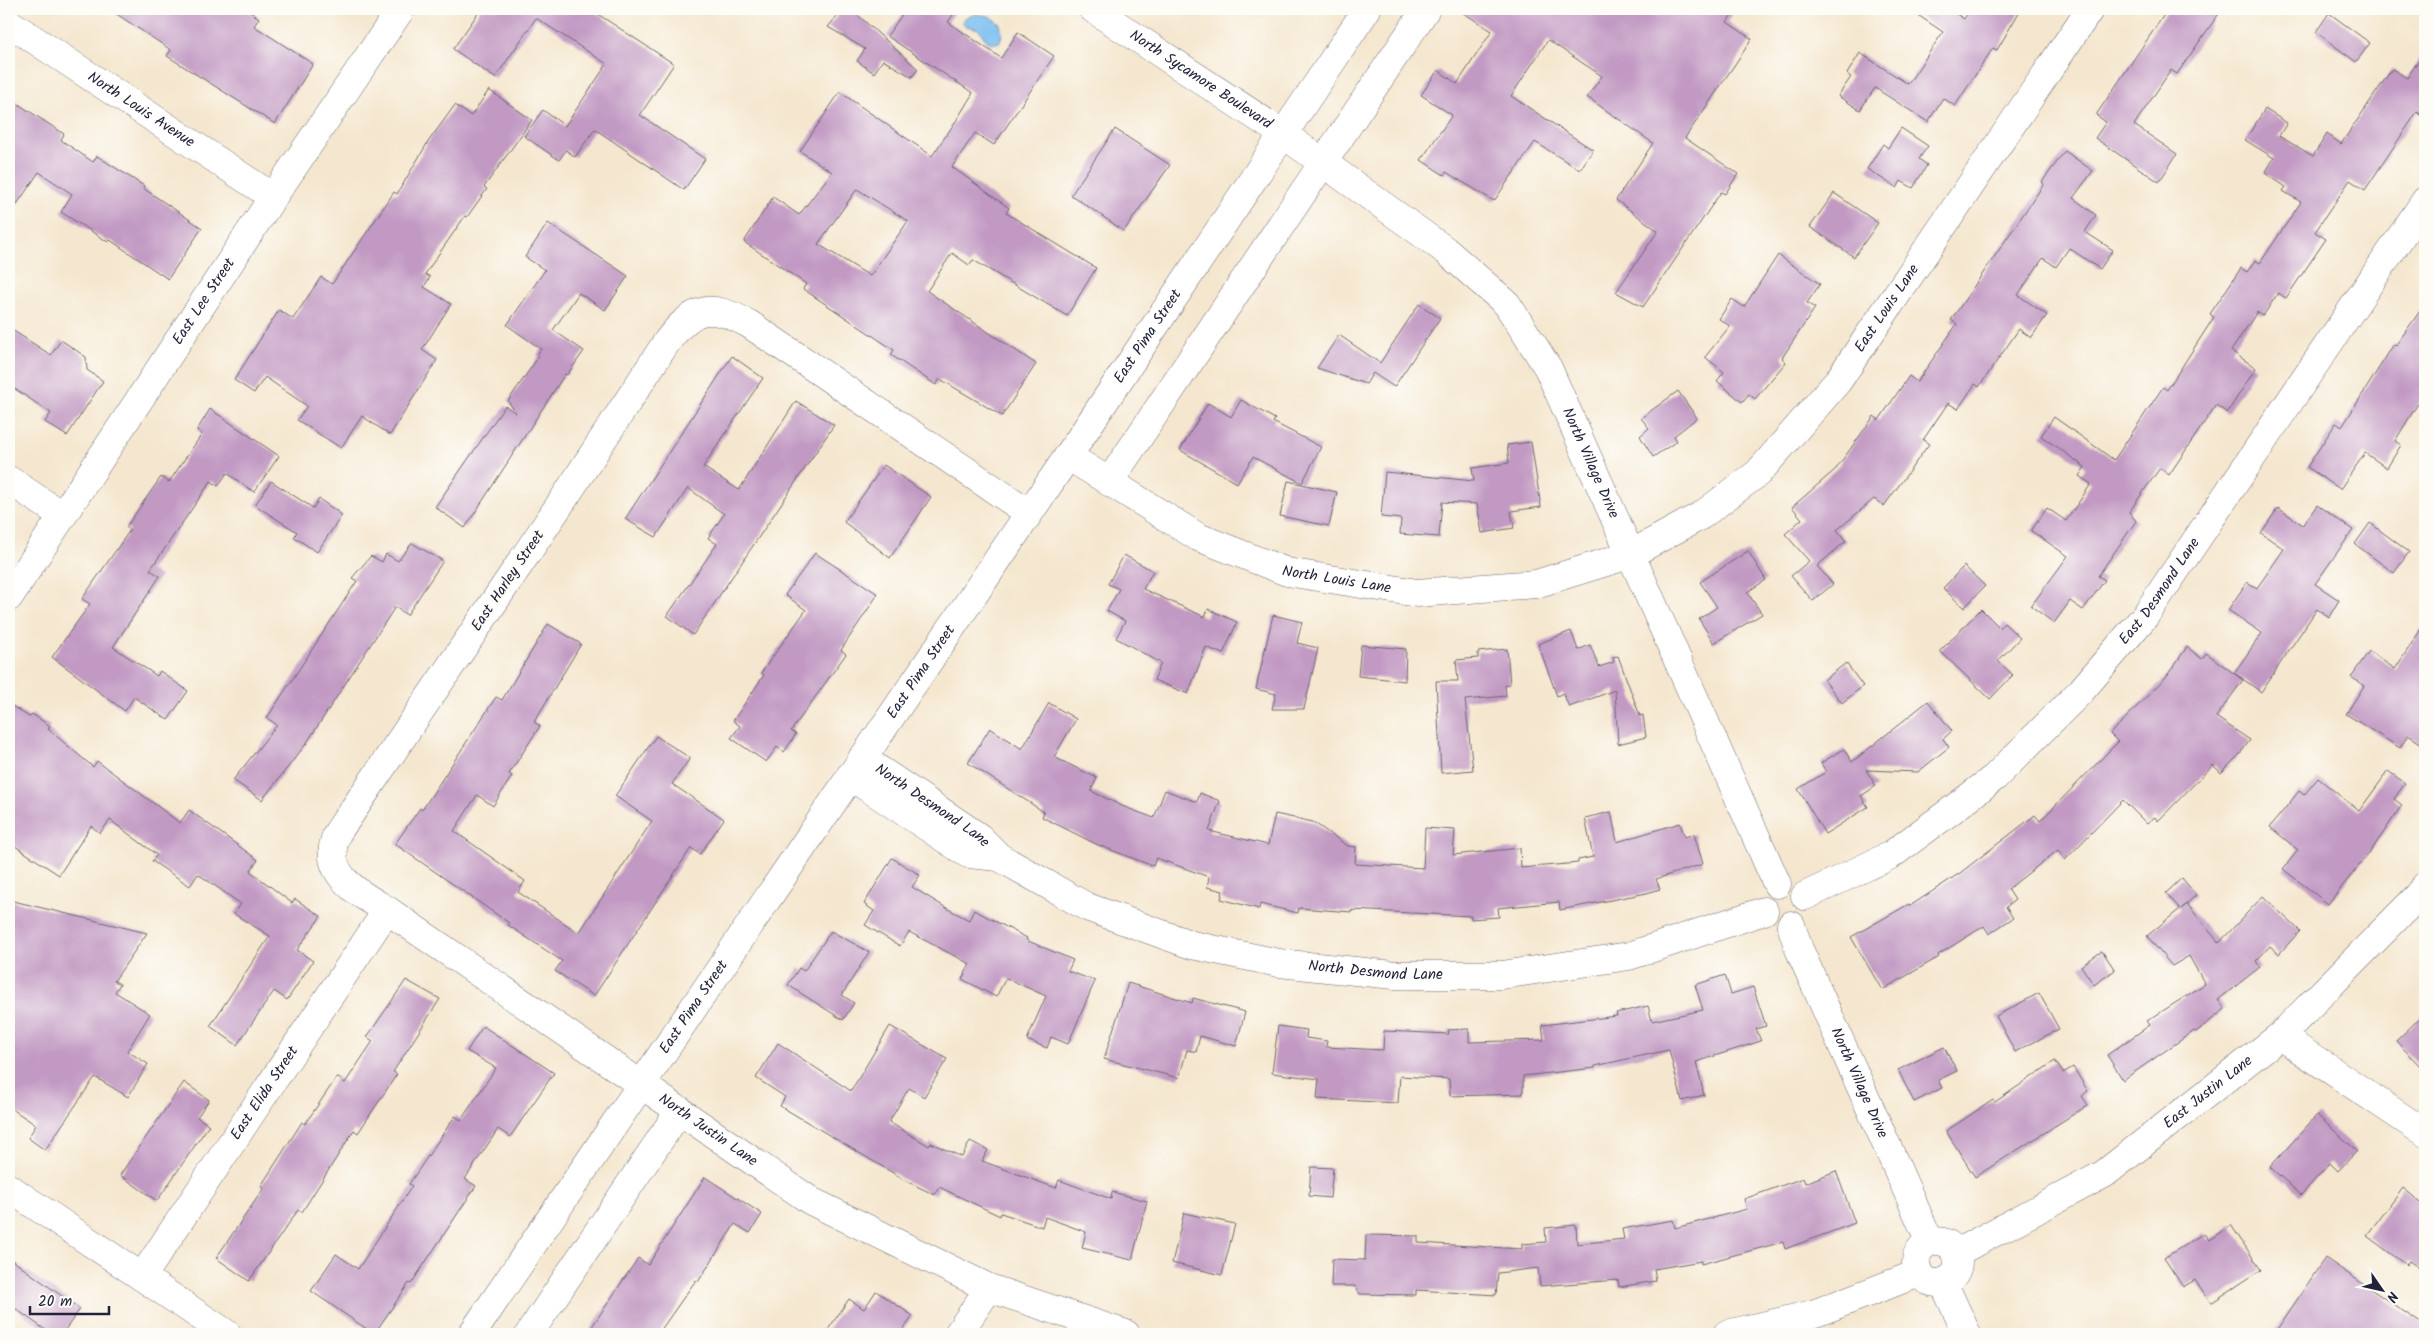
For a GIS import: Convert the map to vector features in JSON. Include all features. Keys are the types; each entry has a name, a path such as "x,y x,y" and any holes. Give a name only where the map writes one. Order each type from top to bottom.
{"street":[{"name":"East Lee Street","path":"9,597 273,197 401,9"},
{"name":"North Sycamore Boulevard","path":"1093,9 1283,134"},
{"name":"East Pima Street","path":"472,1334 1068,456 1367,9"},
{"path":"1109,482 1426,9"},
{"name":"East Louis Lane","path":"1630,555 1702,515 1758,473 1811,415 1838,382 2090,9"},
{"name":"North Louis Avenue","path":"9,23 273,197"},
{"name":"North Village Drive","path":"1283,134 1445,250 1507,304 1548,368 1777,884"},
{"name":"East Desmond Lane","path":"1805,896 1891,855 1995,778 2081,691 2145,616 2425,201"},
{"name":"East Harley Street","path":"333,856 336,836 354,808 559,506 666,343 675,330 695,313 703,310 716,310 731,314 749,324 1029,513"},
{"name":"North Louis Lane","path":"1068,456 1198,537 1287,572 1417,593 1536,584 1630,555"},
{"path":"9,480 63,516"},
{"name":"North Desmond Lane","path":"856,767 978,837 1000,857 1087,906 1192,945 1279,963 1394,975 1502,975 1629,956 1764,910"},
{"name":"North Justin Lane","path":"333,856 334,865 342,877 358,892 643,1084 811,1201 989,1288 1126,1334"},
{"path":"1789,883 1795,885 1805,896 1806,910 1791,925 1777,924 1771,920 1764,910 1763,901 1766,894 1777,884 1789,883"},
{"name":"East Justin Lane","path":"1956,1253 2104,1174 2280,1036 2419,895 2425,886"},
{"name":"East Elida Street","path":"142,1277 387,910"},
{"name":"North Village Drive","path":"1791,925 1799,949 1930,1242"},
{"path":"2280,1036 2425,1133"},
{"path":"529,1334 680,1110"},
{"path":"9,1188 226,1334"},
{"path":"1727,1334 1813,1314 1931,1277 1954,1273 1957,1267 1956,1253 1947,1243 1940,1241 1930,1242 1917,1253 1916,1267 1931,1277 1967,1334"},
{"path":"958,1334 989,1288"}],"water":[{"path":"975,14 989,16 1000,24 1002,34 1000,42 989,42 979,29 966,26 962,22 963,19"}],"building":[{"path":"109,9 246,9 259,18 254,26 313,64 275,124 167,56 171,50"},
{"path":"481,9 590,9 674,64 640,115 705,159 684,190 595,129 575,157 566,150 559,160 524,136 543,110 565,126 607,64 536,18 495,78 453,49"},
{"path":"843,9 851,9 918,69 912,77 883,60 874,73 857,61 865,49 828,27"},
{"path":"906,9 957,9 948,22 1001,58 1018,32 1054,56 994,145 975,133 952,167 1009,208 1006,213 1096,268 1067,316 973,260 969,265 952,253 927,291 1036,364 1002,416 940,379 936,385 891,355 894,350 803,289 806,284 744,242 773,197 799,215 832,172 800,151 840,92 932,156 973,93 887,36","holes":["857,189 908,221 870,276 818,244"]},
{"path":"1457,9 1736,9 1727,22 1752,39 1685,138 1738,174 1725,194 1721,192 1643,307 1616,292 1658,231 1616,200 1653,143 1587,97 1602,76 1548,40 1511,96 1593,150 1580,170 1535,142 1494,201 1446,172 1444,175 1421,160 1452,115 1421,95 1438,70 1457,84 1492,31"},
{"path":"1909,9 1949,9 1964,19 1970,9 2021,9 1997,50 1993,48 1955,106 1943,98 1928,122 1875,88 1860,110 1838,96 1851,77 1847,74 1860,53 1908,84 1943,32"},
{"path":"2168,9 2222,9 2177,74 2171,70 2134,125 2177,154 2159,182 2095,138 2106,122 2096,115"},
{"path":"2329,13 2370,43 2356,62 2316,32"},
{"path":"2425,50 2425,117 2417,112 2365,190 2350,180 2315,232 2326,239 2286,298 2278,293 2263,316 2257,312 2231,351 2256,368 2227,413 2216,405 2169,475 2160,468 2129,512 2136,521 2098,576 2105,580 2083,610 2070,601 2054,623 2031,606 2068,556 2031,531 2047,508 2066,521 2091,484 2079,476 2085,467 2041,436 2054,417 2114,460 2163,387 2167,390 2214,317 2210,314 2241,268 2247,272 2255,260 2260,263 2301,202 2283,191 2286,187 2265,173 2274,158 2245,140 2265,109 2287,123 2279,136 2313,156 2327,134 2341,144 2392,69 2407,78"},
{"path":"489,90 532,120 484,187 487,189 467,217 465,216 425,274 430,277 424,287 451,304 422,350 437,360 390,435 362,416 341,448 297,420 307,406 265,377 254,393 234,380 279,310 293,319 321,277 332,284 394,192 397,194 428,142 455,105 471,116"},
{"path":"9,98 64,134 61,140 93,162 97,156 144,186 143,188 202,228 168,279 110,240 108,242 61,212 72,194 39,172 9,216"},
{"path":"1901,128 1928,146 1919,159 1927,165 1913,188 1901,181 1897,188 1867,169 1883,144 1888,148"},
{"path":"1115,129 1170,165 1124,231 1071,195"},
{"path":"2065,151 2093,171 2073,198 2096,215 2085,232 2113,250 2100,269 2069,248 2056,267 2043,258 2018,295 2047,315 2031,338 2019,329 1979,387 1975,384 1958,409 1948,403 1923,440 1929,444 1884,506 1874,499 1837,530 1846,541 1817,566 1833,584 1813,601 1791,576 1809,561 1785,534 1802,519 1792,507 1836,469 1874,416 1879,420 1909,376 1917,382 1957,324 1951,320 2044,184 2042,182"},
{"path":"1834,193 1878,223 1854,257 1810,227"},
{"path":"548,223 628,276 605,310 579,293 553,330 584,351 567,375 565,374 465,528 435,507 505,406 516,413 508,401 539,356 537,355 541,349 507,325 545,270 525,257"},
{"path":"1778,255 1820,284 1807,303 1815,308 1782,358 1786,362 1755,399 1749,394 1742,402 1717,381 1724,372 1705,357 1730,326 1719,319 1732,299 1744,307"},
{"path":"1419,304 1440,318 1394,387 1373,373 1366,384 1317,368 1339,335 1380,363"},
{"path":"2425,304 2425,392 2395,441 2401,445 2387,468 2365,453 2340,489 2307,467 2336,423 2342,427 2394,344 2396,345"},
{"path":"9,328 51,355 61,340 86,357 87,370 103,381 67,436 45,422 51,413 9,385"},
{"path":"732,356 763,378 703,467 739,490 796,401 834,425 693,635 667,616 717,544 708,538 724,514 688,488 656,537 625,519"},
{"path":"1678,391 1697,418 1674,436 1677,441 1653,457 1640,436 1649,428 1641,418"},
{"path":"1241,400 1275,419 1273,422 1321,447 1302,483 1253,457 1237,483 1180,450 1208,403 1231,417"},
{"path":"210,409 279,456 254,492 227,473 218,486 211,481 150,570 160,576 113,647 157,676 160,671 188,691 168,720 134,697 125,711 52,657 90,604 82,599 130,530 126,527 161,477 169,482 202,434 197,430"},
{"path":"1531,442 1541,507 1511,511 1514,528 1482,533 1477,504 1442,502 1439,537 1400,534 1401,519 1381,517 1385,472 1474,481 1472,468 1509,463 1507,445"},
{"path":"884,465 931,497 890,558 844,522"},
{"path":"271,481 313,508 319,499 342,515 317,552 294,537 297,532 255,505"},
{"path":"1288,481 1337,492 1329,526 1280,516"},
{"path":"2317,505 2353,530 2315,584 2339,600 2329,617 2317,609 2261,692 2234,673 2262,633 2228,610 2247,582 2257,588 2284,549 2261,533 2278,508 2303,525"},
{"path":"2370,523 2409,552 2394,573 2355,544"},
{"path":"412,543 443,561 407,615 395,607 306,744 262,800 233,780 277,725 267,718 357,581 352,578 371,556 382,562 386,554 398,561"},
{"path":"1748,551 1766,580 1747,592 1762,614 1714,643 1699,619 1717,607 1700,582"},
{"path":"815,553 878,594 841,650 846,654 791,731 796,734 784,752 777,747 766,762 731,738 740,726 733,721 764,675 761,673 806,610 785,595"},
{"path":"1124,555 1153,571 1143,589 1205,617 1208,609 1237,622 1223,654 1206,647 1188,694 1154,680 1161,663 1116,638 1125,621 1107,611 1119,589 1108,584"},
{"path":"1964,566 1985,586 1964,608 1943,588"},
{"path":"1981,609 2000,628 2004,623 2020,638 1998,661 2013,675 1990,699 1940,651"},
{"path":"1273,615 1302,622 1297,643 1318,648 1304,709 1272,709 1276,694 1256,689"},
{"path":"2425,623 2425,746 2408,735 2400,748 2346,714 2364,686 2351,677 2369,651 2395,669"},
{"path":"548,624 581,644 534,722 540,726 509,774 512,776 493,806 477,795 454,831 525,881 518,892 579,933 652,821 615,796 656,736 690,758 672,784 724,819 700,854 691,848 594,996 555,971 562,961 508,925 509,923 395,844 420,808 422,810 496,697 502,700"},
{"path":"1571,631 1578,650 1590,645 1599,667 1614,662 1613,657 1618,656 1640,716 1643,715 1646,737 1618,744 1615,690 1569,707 1563,693 1557,696 1538,644"},
{"path":"1361,645 1406,649 1405,681 1358,676"},
{"path":"2187,647 2202,659 2206,653 2243,680 2216,717 2250,740 2239,755 2221,773 2213,765 2158,821 2155,817 2147,824 2123,800 2065,860 2058,850 2008,889 2015,900 2006,907 2013,918 1989,934 1984,926 1938,955 1939,957 1882,990 1851,937 1909,904 1910,906 1960,873 2035,815 2040,821 2118,742 2110,734 2166,677"},
{"path":"1507,649 1510,684 1505,685 1506,696 1465,700 1473,770 1441,773 1436,681 1458,681 1456,660 1478,658 1478,652"},
{"path":"1846,663 1863,686 1842,703 1824,680"},
{"path":"1928,701 1952,731 1943,739 1949,747 1918,772 1866,770 1876,786 1861,796 1868,807 1825,834 1798,789 1826,772 1821,763 1844,749 1852,762"},
{"path":"1049,703 1076,719 1054,757 1097,778 1091,791 1122,806 1154,818 1165,790 1197,802 1200,793 1220,801 1209,831 1268,845 1275,814 1313,822 1348,846 1356,847 1355,864 1423,868 1425,828 1455,830 1453,855 1520,848 1521,868 1578,863 1578,860 1593,857 1585,818 1611,812 1617,842 1680,823 1685,837 1694,834 1703,864 1656,879 1660,889 1647,893 1560,910 1559,902 1498,908 1499,917 1471,919 1471,916 1352,910 1352,912 1299,908 1298,913 1260,904 1259,909 1221,899 1223,891 1207,887 1209,877 1156,858 1153,866 1098,845 1042,817 1044,812 968,763 990,728 1022,749"},
{"path":"9,704 29,717 32,714 50,726 48,729 93,767 97,761 180,823 189,810 258,860 250,871 292,903 295,899 321,916 297,950 313,961 287,1000 274,991 237,1045 210,1026 270,936 234,914 241,904 198,874 190,886 152,861 157,855 110,820 100,833 91,826 59,875 9,842"},
{"path":"2388,771 2405,783 2394,799 2402,805 2371,851 2328,904 2283,869 2298,850 2270,827 2299,791 2304,795 2318,778 2359,811"},
{"path":"892,858 920,875 912,887 948,909 969,920 974,910 1027,938 1026,940 1073,960 1068,971 1095,981 1068,1044 1051,1037 1047,1048 1027,1040 1046,996 1006,978 996,997 962,979 970,964 909,932 900,946 865,925 874,911 864,904"},
{"path":"2182,878 2196,895 2181,909 2187,904 2219,943 2263,896 2300,931 2279,954 2270,946 2256,961 2260,967 2218,1000 2225,1009 2196,1032 2194,1031 2123,1080 2107,1055 2150,1025 2147,1021 2205,984 2189,956 2172,966 2147,936 2180,909 2166,893"},
{"path":"9,900 147,933 114,981 120,984 115,992 150,1014 127,1051 148,1064 128,1097 95,1077 45,1150 28,1138 36,1125 9,1107"},
{"path":"831,931 869,952 842,995 854,1003 843,1020 788,985 799,968 804,971"},
{"path":"2102,951 2115,970 2094,985 2081,966"},
{"path":"1725,975 1731,994 1753,987 1766,1026 1756,1029 1761,1041 1696,1062 1704,1095 1682,1101 1669,1050 1595,1066 1595,1068 1523,1076 1523,1094 1450,1096 1449,1079 1400,1076 1398,1103 1317,1099 1319,1079 1272,1073 1278,1026 1307,1030 1306,1038 1327,1041 1326,1047 1383,1050 1384,1031 1449,1034 1448,1030 1469,1029 1469,1042 1544,1040 1542,1025 1617,1016 1616,1013 1648,1006 1652,1021 1703,1010 1695,985"},
{"path":"406,980 440,999 393,1072 397,1074 358,1133 354,1130 302,1212 298,1210 249,1281 216,1258 264,1188 261,1186 302,1122 305,1124 337,1077 345,1083 373,1041 367,1037"},
{"path":"1128,983 1192,1003 1193,998 1245,1012 1236,1046 1200,1036 1196,1052 1187,1050 1179,1078 1104,1059"},
{"path":"2039,993 2059,1029 2015,1052 1996,1016"},
{"path":"2425,1013 2425,1071 2396,1041"},
{"path":"483,1026 554,1073 510,1137 498,1129 465,1179 476,1186 411,1284 409,1283 374,1334 311,1291 336,1254 358,1269 412,1186 409,1184 455,1116 461,1120 496,1068 467,1051"},
{"path":"890,1026 947,1059 924,1097 909,1088 889,1122 929,1146 931,1143 962,1157 970,1141 988,1150 982,1161 1056,1188 1059,1180 1111,1199 1112,1192 1147,1201 1132,1260 1082,1248 1086,1232 1045,1217 1042,1227 1001,1213 1000,1216 939,1187 935,1195 900,1178 780,1106 785,1097 756,1078 778,1043 851,1091"},
{"path":"1944,1047 1957,1071 1938,1080 1942,1088 1914,1102 1898,1070"},
{"path":"2055,1061 2063,1073 2073,1067 2088,1091 2082,1096 2088,1105 1975,1177 1946,1131 1993,1100 1995,1102"},
{"path":"184,1082 209,1100 197,1117 209,1125 157,1201 120,1175"},
{"path":"2317,1115 2357,1151 2338,1171 2330,1163 2301,1195 2270,1167"},
{"path":"1311,1167 1333,1168 1330,1198 1309,1196"},
{"path":"1836,1171 1855,1223 1785,1249 1783,1242 1701,1264 1701,1261 1654,1269 1656,1281 1619,1287 1618,1280 1540,1286 1538,1268 1498,1273 1496,1295 1416,1290 1416,1295 1360,1294 1355,1286 1331,1286 1332,1259 1365,1260 1366,1235 1418,1236 1418,1243 1522,1249 1522,1244 1546,1242 1545,1228 1576,1225 1577,1244 1624,1239 1622,1229 1673,1220 1675,1228 1747,1209 1744,1199 1803,1178 1805,1183"},
{"path":"705,1177 762,1214 750,1233 735,1224 698,1282 696,1280 658,1334 587,1334 638,1258 648,1265"},
{"path":"2403,1188 2425,1206 2425,1272 2409,1261 2406,1265 2367,1236"},
{"path":"1184,1213 1235,1224 1222,1275 1172,1263"},
{"path":"2231,1225 2261,1270 2211,1303 2195,1280 2183,1287 2164,1258 2204,1233 2209,1240"},
{"path":"9,1258 80,1309 62,1334 51,1334 9,1304"},
{"path":"2325,1258 2425,1326 2425,1334 2274,1334"},
{"path":"876,1291 913,1316 900,1334 825,1334 849,1299 864,1309"}]}
